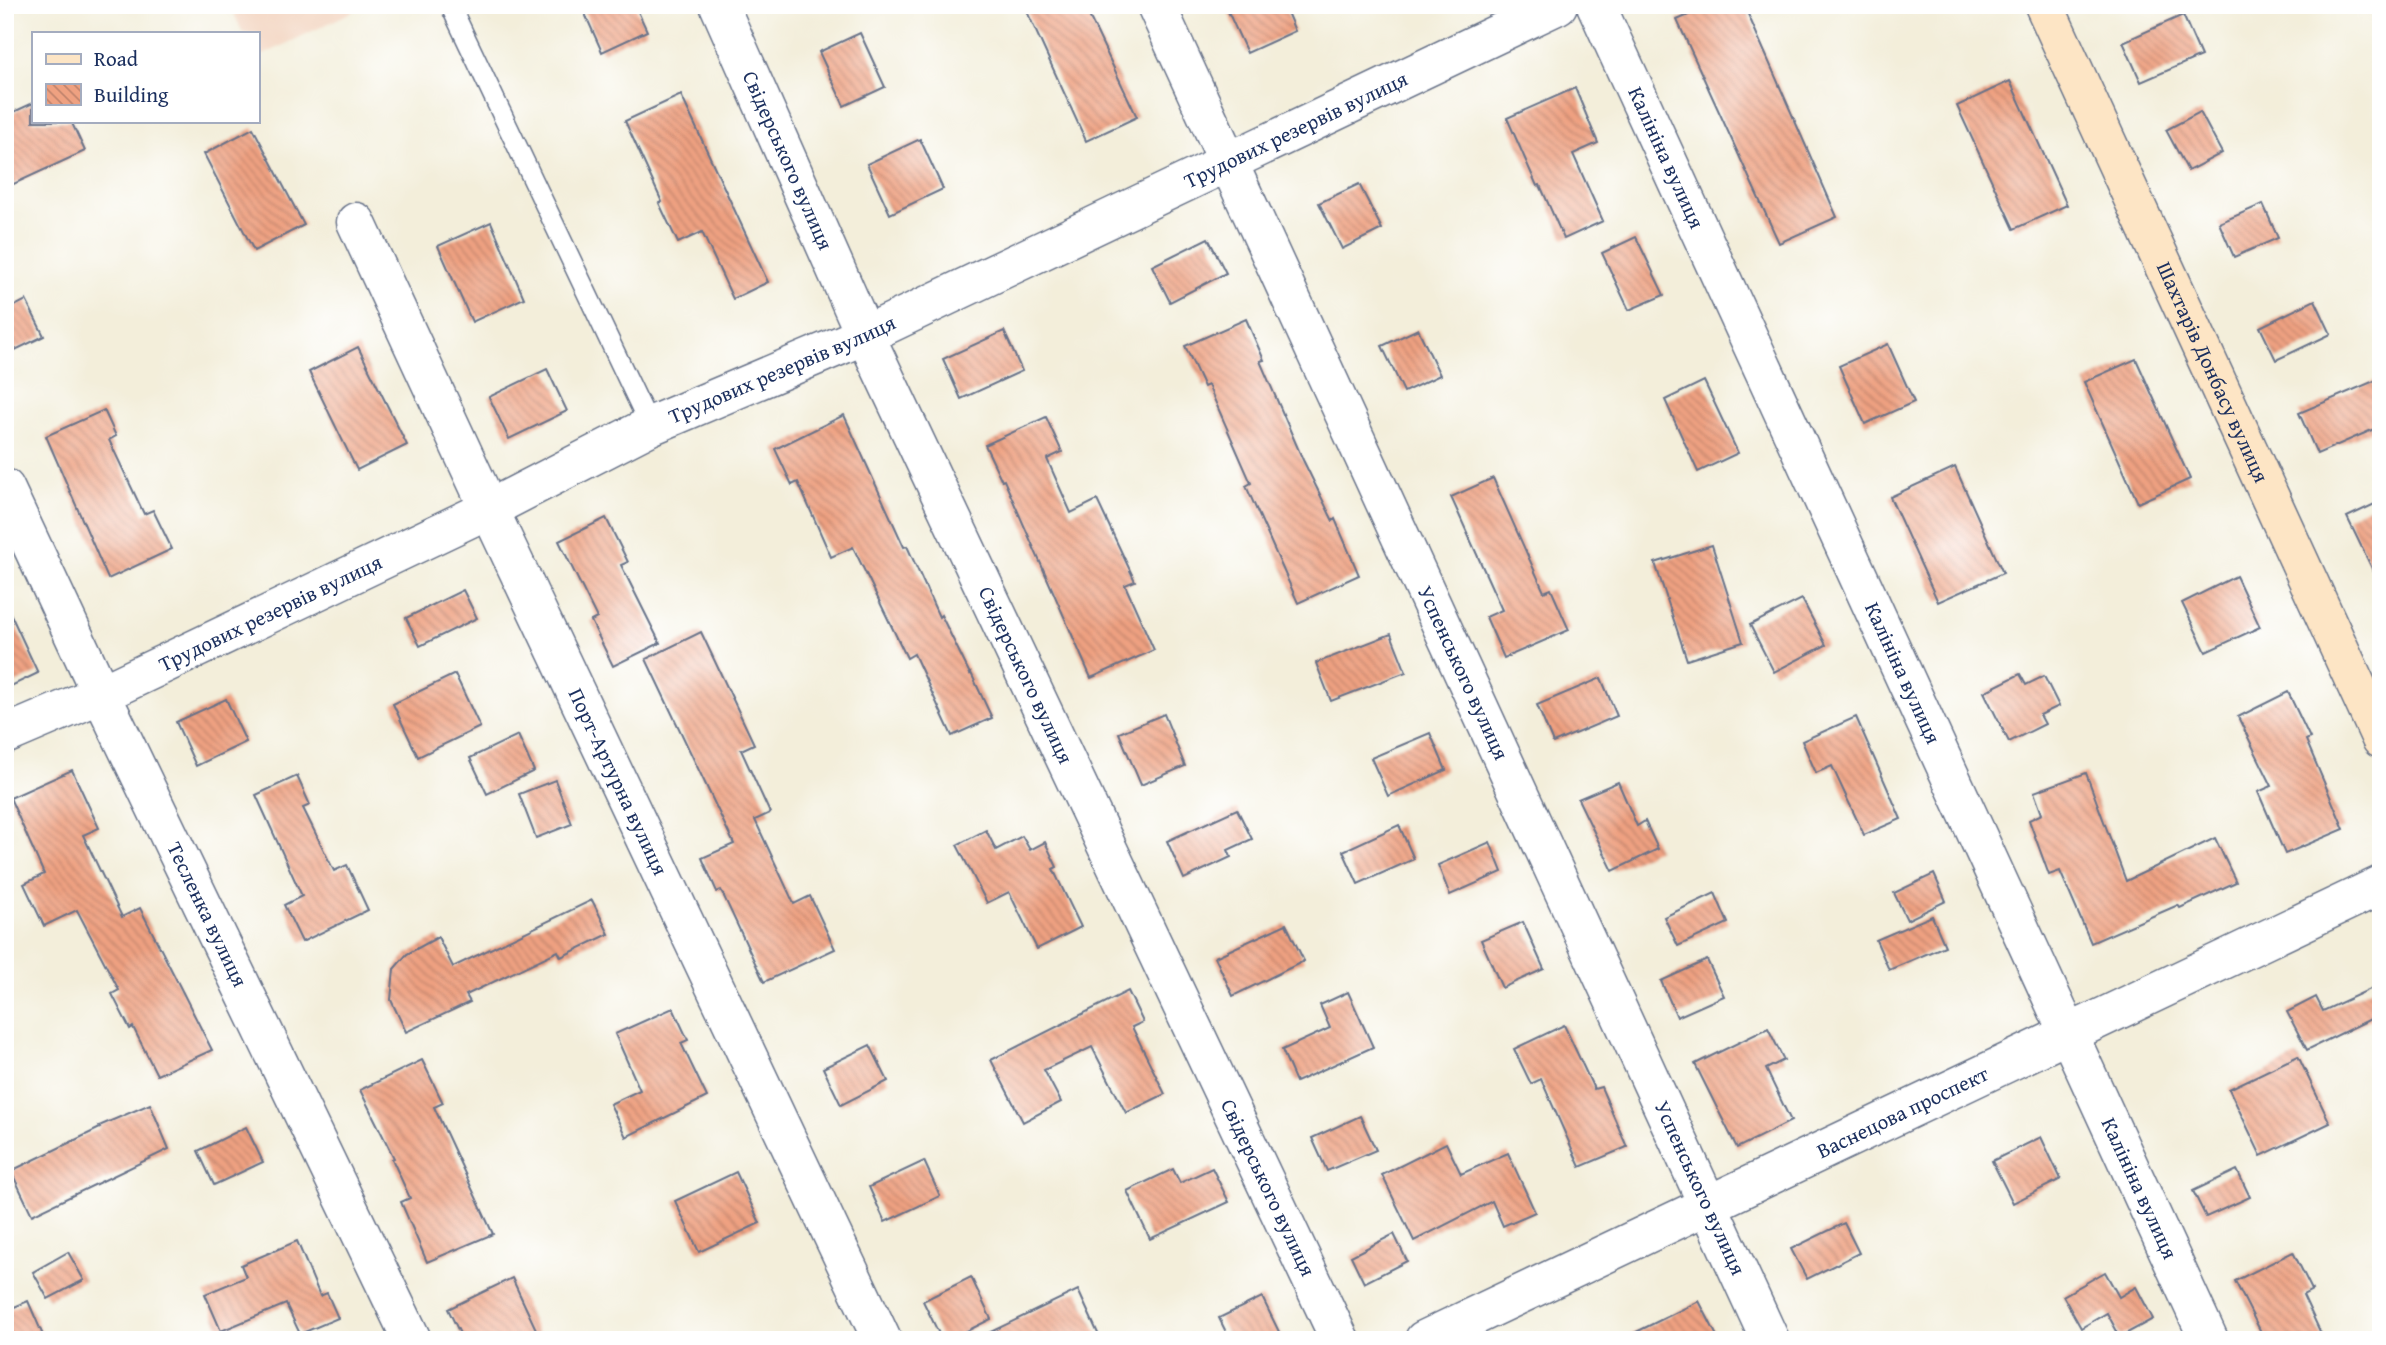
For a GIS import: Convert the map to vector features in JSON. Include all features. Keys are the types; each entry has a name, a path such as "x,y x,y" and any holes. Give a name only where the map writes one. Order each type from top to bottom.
{"street":[{"name":"Свідерського вулиця","path":"719,5 865,335 1340,1340"},
{"name":"Успенського вулиця","path":"1156,5 1770,1340"},
{"name":"Трудових резервів вулиця","path":"5,735 101,694 489,509 650,426 865,335 1558,5"},
{"name":"Калініна вулиця","path":"1596,5 2208,1340"},
{"name":"Шахтарів Донбасу вулиця","path":"2044,5 2381,739"},
{"name":"Порт-Артурна вулиця","path":"356,222 882,1340"},
{"name":"Тесленка вулиця","path":"5,488 101,694 412,1340"},
{"name":"Васнецова проспект","path":"1424,1340 2381,885"}],"lane":[{"path":"450,5 650,426"}],"shaded area":[{"path":"230,5 366,5 259,57 259,32 243,32"}],"building":[{"path":"581,5 635,5 647,31 602,52"},
{"path":"1024,5 1084,5 1137,117 1086,141"},
{"path":"1225,5 1284,5 1295,31 1247,53"},
{"path":"1711,5 1744,5 1837,217 1779,243 1677,20"},
{"path":"2183,15 2201,56 2141,82 2123,42"},
{"path":"860,33 885,87 844,106 819,52"},
{"path":"2010,81 2067,205 2014,229 1957,106"},
{"path":"1575,88 1598,143 1573,154 1603,221 1564,239 1507,118"},
{"path":"681,95 768,282 733,299 702,232 678,243 625,121"},
{"path":"32,103 32,122 71,122 85,151 5,188 5,116"},
{"path":"2200,112 2222,153 2188,171 2166,130"},
{"path":"253,128 304,225 254,251 204,154"},
{"path":"920,139 943,189 890,214 867,164"},
{"path":"1359,184 1382,229 1342,249 1319,203"},
{"path":"2263,204 2278,238 2234,257 2219,223"},
{"path":"491,222 524,298 472,322 438,246"},
{"path":"1636,237 1664,295 1629,310 1602,253"},
{"path":"1208,238 1226,273 1170,302 1152,266"},
{"path":"26,300 44,336 5,355 5,311"},
{"path":"2315,300 2331,334 2276,360 2260,327"},
{"path":"1246,319 1264,360 1260,361 1303,460 1333,521 1335,519 1359,575 1298,603 1246,486 1251,483 1208,385 1204,387 1185,346"},
{"path":"1418,329 1440,375 1404,392 1382,346"},
{"path":"1004,331 1022,371 961,399 943,359"},
{"path":"1888,344 1914,402 1865,424 1839,366"},
{"path":"358,347 407,445 357,470 309,372"},
{"path":"2136,359 2190,479 2138,503 2084,382"},
{"path":"547,369 567,411 509,439 489,397"},
{"path":"2381,378 2381,426 2317,454 2299,413"},
{"path":"1704,381 1738,453 1698,472 1665,400"},
{"path":"104,410 116,436 109,440 144,514 153,510 172,549 108,579 46,436"},
{"path":"844,415 904,547 907,546 939,617 941,615 992,718 952,736 914,654 907,658 853,547 831,557 798,482 792,485 775,449"},
{"path":"1046,417 1062,452 1047,459 1071,513 1097,500 1135,581 1125,585 1154,650 1091,678 1004,480 1002,481 985,445"},
{"path":"1955,467 2003,573 1938,602 1890,497"},
{"path":"1493,478 1544,592 1551,589 1569,630 1504,658 1486,617 1502,610 1451,497"},
{"path":"2381,501 2381,587 2347,517"},
{"path":"606,518 628,562 621,565 660,643 613,666 591,621 597,618 559,541"},
{"path":"1712,545 1743,642 1687,660 1655,563"},
{"path":"2236,576 2260,627 2206,652 2182,603"},
{"path":"463,590 477,618 420,646 406,618"},
{"path":"1802,599 1826,645 1774,672 1750,625"},
{"path":"5,602 38,673 5,689"},
{"path":"701,632 754,744 741,750 770,813 755,820 794,904 810,896 835,949 764,982 721,890 717,892 702,858 734,844 646,659"},
{"path":"1391,634 1406,672 1331,701 1316,663"},
{"path":"455,674 480,727 418,757 393,704"},
{"path":"2020,674 2026,685 2044,676 2059,706 2040,715 2045,724 2009,742 1984,692"},
{"path":"1601,678 1617,716 1553,743 1537,705"},
{"path":"2288,692 2310,738 2306,740 2344,829 2285,854 2258,792 2272,786 2238,717"},
{"path":"226,699 246,742 196,766 176,722"},
{"path":"1164,714 1185,766 1141,785 1119,733"},
{"path":"1856,717 1901,819 1864,835 1832,766 1816,773 1802,741"},
{"path":"1430,733 1446,770 1388,796 1371,758"},
{"path":"518,735 534,771 487,794 470,758"},
{"path":"72,770 99,828 83,835 122,917 140,908 212,1050 157,1075 133,1027 130,1029 112,994 119,990 77,910 44,926 24,884 44,874 10,798"},
{"path":"2086,773 2126,881 2215,838 2236,882 2180,908 2178,905 2091,943 2060,871 2049,875 2029,820 2042,814 2034,792"},
{"path":"297,776 310,805 303,808 334,871 347,865 368,910 302,942 284,905 302,896 256,795"},
{"path":"555,780 572,824 536,838 519,794"},
{"path":"1618,782 1637,826 1645,821 1658,849 1613,871 1578,799"},
{"path":"1237,809 1252,839 1228,850 1231,857 1184,879 1167,841"},
{"path":"1399,825 1414,859 1358,884 1343,851"},
{"path":"986,830 996,850 1022,836 1030,850 1045,842 1057,867 1053,869 1081,927 1037,949 1009,892 987,903 957,845"},
{"path":"1490,842 1502,872 1450,895 1438,865"},
{"path":"1934,874 1946,901 1907,920 1894,893"},
{"path":"1715,893 1728,923 1678,946 1664,917"},
{"path":"592,900 609,934 561,957 558,951 466,995 470,1002 406,1032 391,1000 394,969 407,954 438,937 453,967"},
{"path":"1932,916 1945,946 1889,970 1876,940"},
{"path":"1523,922 1544,969 1502,988 1481,940"},
{"path":"1286,924 1304,961 1233,996 1215,957"},
{"path":"1707,960 1724,996 1677,1017 1661,981"},
{"path":"2381,984 2381,1014 2307,1050 2287,1012 2316,997 2323,1011"},
{"path":"1128,991 1143,1022 1132,1027 1165,1094 1126,1113 1092,1047 1044,1070 1061,1102 1023,1122 991,1060"},
{"path":"1348,992 1373,1047 1296,1082 1282,1050 1330,1028 1320,1005"},
{"path":"673,1008 688,1040 681,1043 707,1097 626,1137 610,1104 640,1090 615,1034"},
{"path":"1564,1025 1594,1089 1601,1087 1627,1147 1580,1167 1541,1079 1531,1084 1514,1049"},
{"path":"1768,1028 1784,1060 1766,1069 1791,1121 1737,1148 1695,1064"},
{"path":"870,1045 888,1081 841,1105 823,1068"},
{"path":"2298,1056 2330,1123 2261,1156 2229,1089"},
{"path":"422,1060 443,1103 434,1107 493,1234 427,1262 401,1202 410,1198 392,1159 394,1158 360,1090"},
{"path":"150,1104 169,1149 32,1215 11,1171 100,1128 99,1126"},
{"path":"1360,1116 1376,1150 1327,1171 1312,1138"},
{"path":"246,1127 263,1162 214,1185 198,1151"},
{"path":"2041,1137 2061,1179 2013,1203 1992,1161"},
{"path":"1446,1143 1461,1174 1508,1153 1535,1212 1503,1226 1492,1201 1414,1241 1382,1175"},
{"path":"924,1161 940,1196 885,1222 869,1187"},
{"path":"1212,1168 1229,1202 1150,1239 1127,1191 1173,1169 1180,1183"},
{"path":"2237,1170 2250,1197 2206,1217 2193,1191"},
{"path":"736,1172 760,1223 699,1252 675,1201"},
{"path":"1844,1223 1859,1253 1807,1279 1791,1249"},
{"path":"1394,1234 1407,1261 1364,1283 1351,1256"},
{"path":"297,1241 320,1296 327,1293 338,1318 300,1334 286,1304 221,1331 205,1294 246,1277 241,1265"},
{"path":"68,1252 84,1280 48,1299 33,1272"},
{"path":"2293,1252 2312,1290 2303,1295 2324,1340 2265,1340 2235,1281"},
{"path":"2105,1272 2119,1297 2136,1287 2153,1319 2120,1337 2107,1313 2081,1328 2063,1296"},
{"path":"971,1277 991,1319 949,1340 942,1340 923,1301"},
{"path":"512,1278 541,1340 463,1340 448,1309"},
{"path":"1078,1290 1101,1340 974,1340"},
{"path":"1262,1297 1283,1340 1230,1340 1219,1318"},
{"path":"28,1301 45,1340 5,1340 5,1311"},
{"path":"1699,1301 1719,1340 1620,1340"}]}
